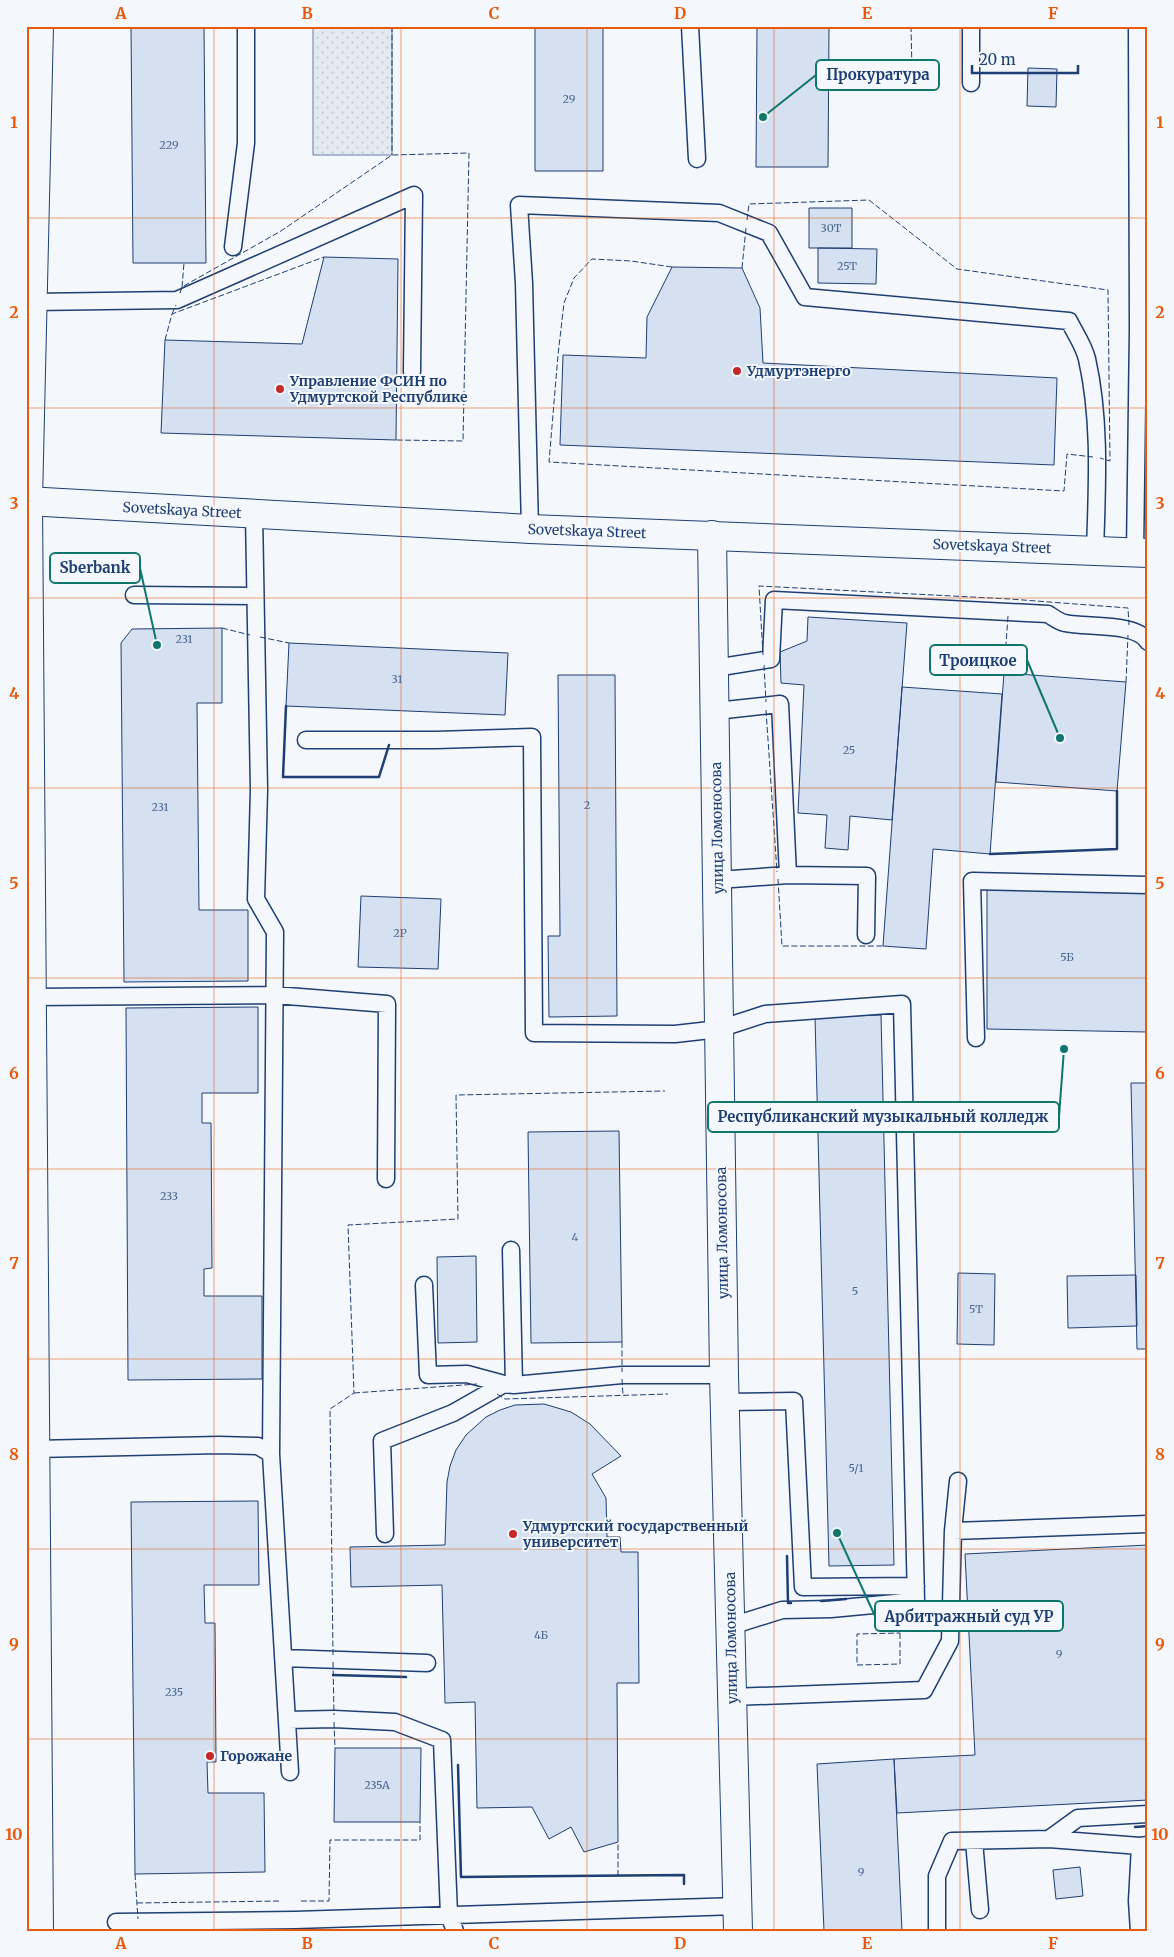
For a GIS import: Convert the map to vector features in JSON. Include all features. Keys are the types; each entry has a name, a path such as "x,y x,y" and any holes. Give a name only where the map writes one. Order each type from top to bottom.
{"main road":[{"path":"39,26 27,501 35,1449 31,1513 39,1931"},
{"name":"Sovetskaya Street","path":"27,501 530,529 1142,553"},
{"name":"улица Ломоносова","path":"712,535 716,711 724,1402 738,1918"}],"lane":[{"path":"232,247 246,143 246,26"},
{"path":"690,26 697,160"},
{"path":"971,26 971,82"},
{"path":"1136,26 1143,330 1142,553"},
{"path":"33,302 178,300 414,195 412,372"},
{"path":"530,529 524,283 519,205 719,213 769,234 805,297 1069,321 1087,358 1097,438 1095,551"},
{"path":"254,514 259,790 256,900 275,932 271,1454 290,1772"},
{"path":"134,595 254,596"},
{"path":"715,668 771,659 774,600 1048,614 1063,623 1129,629 1145,636 1148,642"},
{"path":"716,711 780,704 788,875"},
{"path":"306,740 436,740 532,737 534,1033 674,1034 719,1029 765,1014 902,1004 916,1601 831,1609 782,1610 731,1626"},
{"path":"718,880 788,875 867,876 866,935"},
{"path":"976,1038 972,881 1148,885"},
{"path":"32,997 275,995 388,1004 386,1179"},
{"path":"509,1384 511,1250"},
{"path":"424,1285 428,1374 467,1374 509,1384 622,1375 724,1374"},
{"path":"386,1534 382,1441 453,1413 509,1384"},
{"path":"724,1402 794,1401 803,1588 916,1586"},
{"path":"35,1449 219,1445 258,1446 271,1454"},
{"path":"732,1697 924,1690 950,1641 953,1530 958,1481"},
{"path":"953,1530 1148,1524"},
{"path":"283,1658 427,1663"},
{"path":"287,1720 334,1719 395,1722 442,1740 449,1915 456,1931"},
{"path":"1050,1840 1078,1818 1148,1814"},
{"path":"937,1931 938,1876 952,1841 1050,1840 1144,1845 1138,1901 1139,1931"},
{"path":"974,1841 980,1910"},
{"path":"116,1922 294,1920 449,1915 738,1918"}],"shaded area":[{"path":"313,26 392,26 392,155 313,155"}],"building":[{"path":"131,26 204,26 206,263 133,263"},
{"path":"535,26 603,26 603,171 535,171"},
{"path":"757,26 829,26 828,167 756,167"},
{"path":"1028,68 1057,69 1056,107 1027,106"},
{"path":"809,208 852,208 852,248 809,248"},
{"path":"818,248 877,249 876,284 818,283"},
{"name":"Управление ФСИН по Удмуртской Республике","path":"324,257 398,259 396,440 161,433 165,340 302,344"},
{"name":"Удмуртэнерго","path":"672,267 742,268 760,308 763,363 1057,378 1054,465 560,445 563,355 646,358 647,317"},
{"path":"808,617 907,623 892,820 850,816 848,850 825,848 827,815 798,813 804,685 781,683 780,652 807,641"},
{"path":"222,628 222,703 197,703 199,910 248,910 248,981 124,982 121,643 132,629"},
{"path":"289,643 508,653 505,715 286,706"},
{"path":"1004,673 1126,682 1117,791 996,782"},
{"path":"558,675 615,675 617,1016 549,1017 548,936 560,936"},
{"path":"902,687 1002,694 990,854 933,849 926,949 883,946"},
{"path":"987,884 1148,885 1148,1032 987,1029"},
{"path":"361,896 441,899 438,969 358,967"},
{"path":"258,1007 258,1093 202,1093 202,1123 211,1123 212,1268 204,1269 204,1296 262,1296 262,1379 128,1380 126,1008"},
{"path":"881,1015 894,1565 829,1566 815,1017"},
{"path":"1131,1083 1148,1083 1148,1349 1137,1349"},
{"path":"619,1131 622,1342 531,1343 528,1132"},
{"path":"476,1256 477,1342 438,1343 437,1257"},
{"path":"958,1273 995,1274 994,1345 957,1344"},
{"path":"1136,1275 1137,1326 1068,1328 1067,1276"},
{"path":"544,1404 571,1412 590,1424 621,1456 592,1474 606,1498 607,1537 620,1537 621,1552 638,1552 639,1683 617,1683 618,1842 584,1852 571,1827 549,1839 532,1807 477,1808 475,1702 445,1703 442,1585 351,1587 350,1547 445,1545 447,1482 450,1466 456,1450 466,1435 486,1417 500,1410 515,1405"},
{"path":"258,1501 259,1585 204,1585 205,1623 215,1623 216,1762 207,1762 208,1793 264,1793 265,1872 135,1874 131,1502"},
{"path":"1148,1545 1148,1800 897,1813 894,1759 975,1755 965,1554"},
{"path":"335,1748 421,1748 420,1822 334,1822"},
{"path":"894,1759 902,1931 824,1931 817,1764"},
{"path":"1080,1867 1083,1896 1056,1899 1053,1870"}],"fence":[{"path":"392,26 392,155"},
{"path":"911,26 912,71"},
{"path":"180,293 182,287 281,231 392,155 469,153 463,441 396,440"},
{"path":"747,220 749,204 869,200 957,269 1108,290 1110,461 1100,458"},
{"path":"742,268 746,228"},
{"path":"165,340 172,314 324,257"},
{"path":"672,267 631,261 592,259 574,278 564,303 549,462 1064,491 1067,454 1093,457"},
{"path":"182,287 184,263"},
{"path":"172,314 176,305"},
{"path":"763,655 759,586 1010,599 1128,608 1129,625"},
{"path":"1004,673 1008,616"},
{"path":"222,628 250,635"},
{"path":"1126,682 1128,635"},
{"path":"260,637 289,643"},
{"path":"764,665 766,702"},
{"path":"766,710 777,872"},
{"path":"778,879 782,946 883,946"},
{"path":"333,1655 330,1409 354,1393 348,1225 458,1219 456,1095 665,1091"},
{"path":"622,1342 622,1372"},
{"path":"622,1379 623,1395"},
{"path":"354,1393 477,1384"},
{"path":"497,1394 505,1399 668,1394"},
{"path":"900,1633 900,1664 857,1665 857,1634 900,1633"},
{"path":"333,1662 334,1715"},
{"path":"334,1722 335,1748"},
{"path":"301,1901 329,1901 330,1840 420,1840 420,1822"},
{"path":"618,1842 618,1876"},
{"path":"135,1874 138,1919"},
{"path":"137,1903 281,1901"}],"wall":[{"path":"286,706 283,777 379,777 389,745"},
{"path":"990,854 1117,849 1117,791"},
{"path":"787,1556 788,1603 791,1603"},
{"path":"821,1601 846,1599"},
{"path":"333,1675 406,1677"},
{"path":"458,1765 461,1877 684,1875 684,1884"},
{"path":"1135,1827 1148,1826"}],"place":[{"name":"Прокуратура","path":"763,117"},
{"name":"Удмуртэнерго","path":"737,371"},
{"name":"Управление ФСИН по Удмуртской Республике","path":"280,389"},
{"name":"Sberbank","path":"157,645"},
{"name":"Троицкое","path":"1060,738"},
{"name":"Республиканский музыкальный колледж","path":"1064,1049"},
{"name":"Арбитражный суд УР","path":"837,1533"},
{"name":"Удмуртский государственный университет","path":"513,1534"},
{"name":"Горожане","path":"210,1756"}]}
